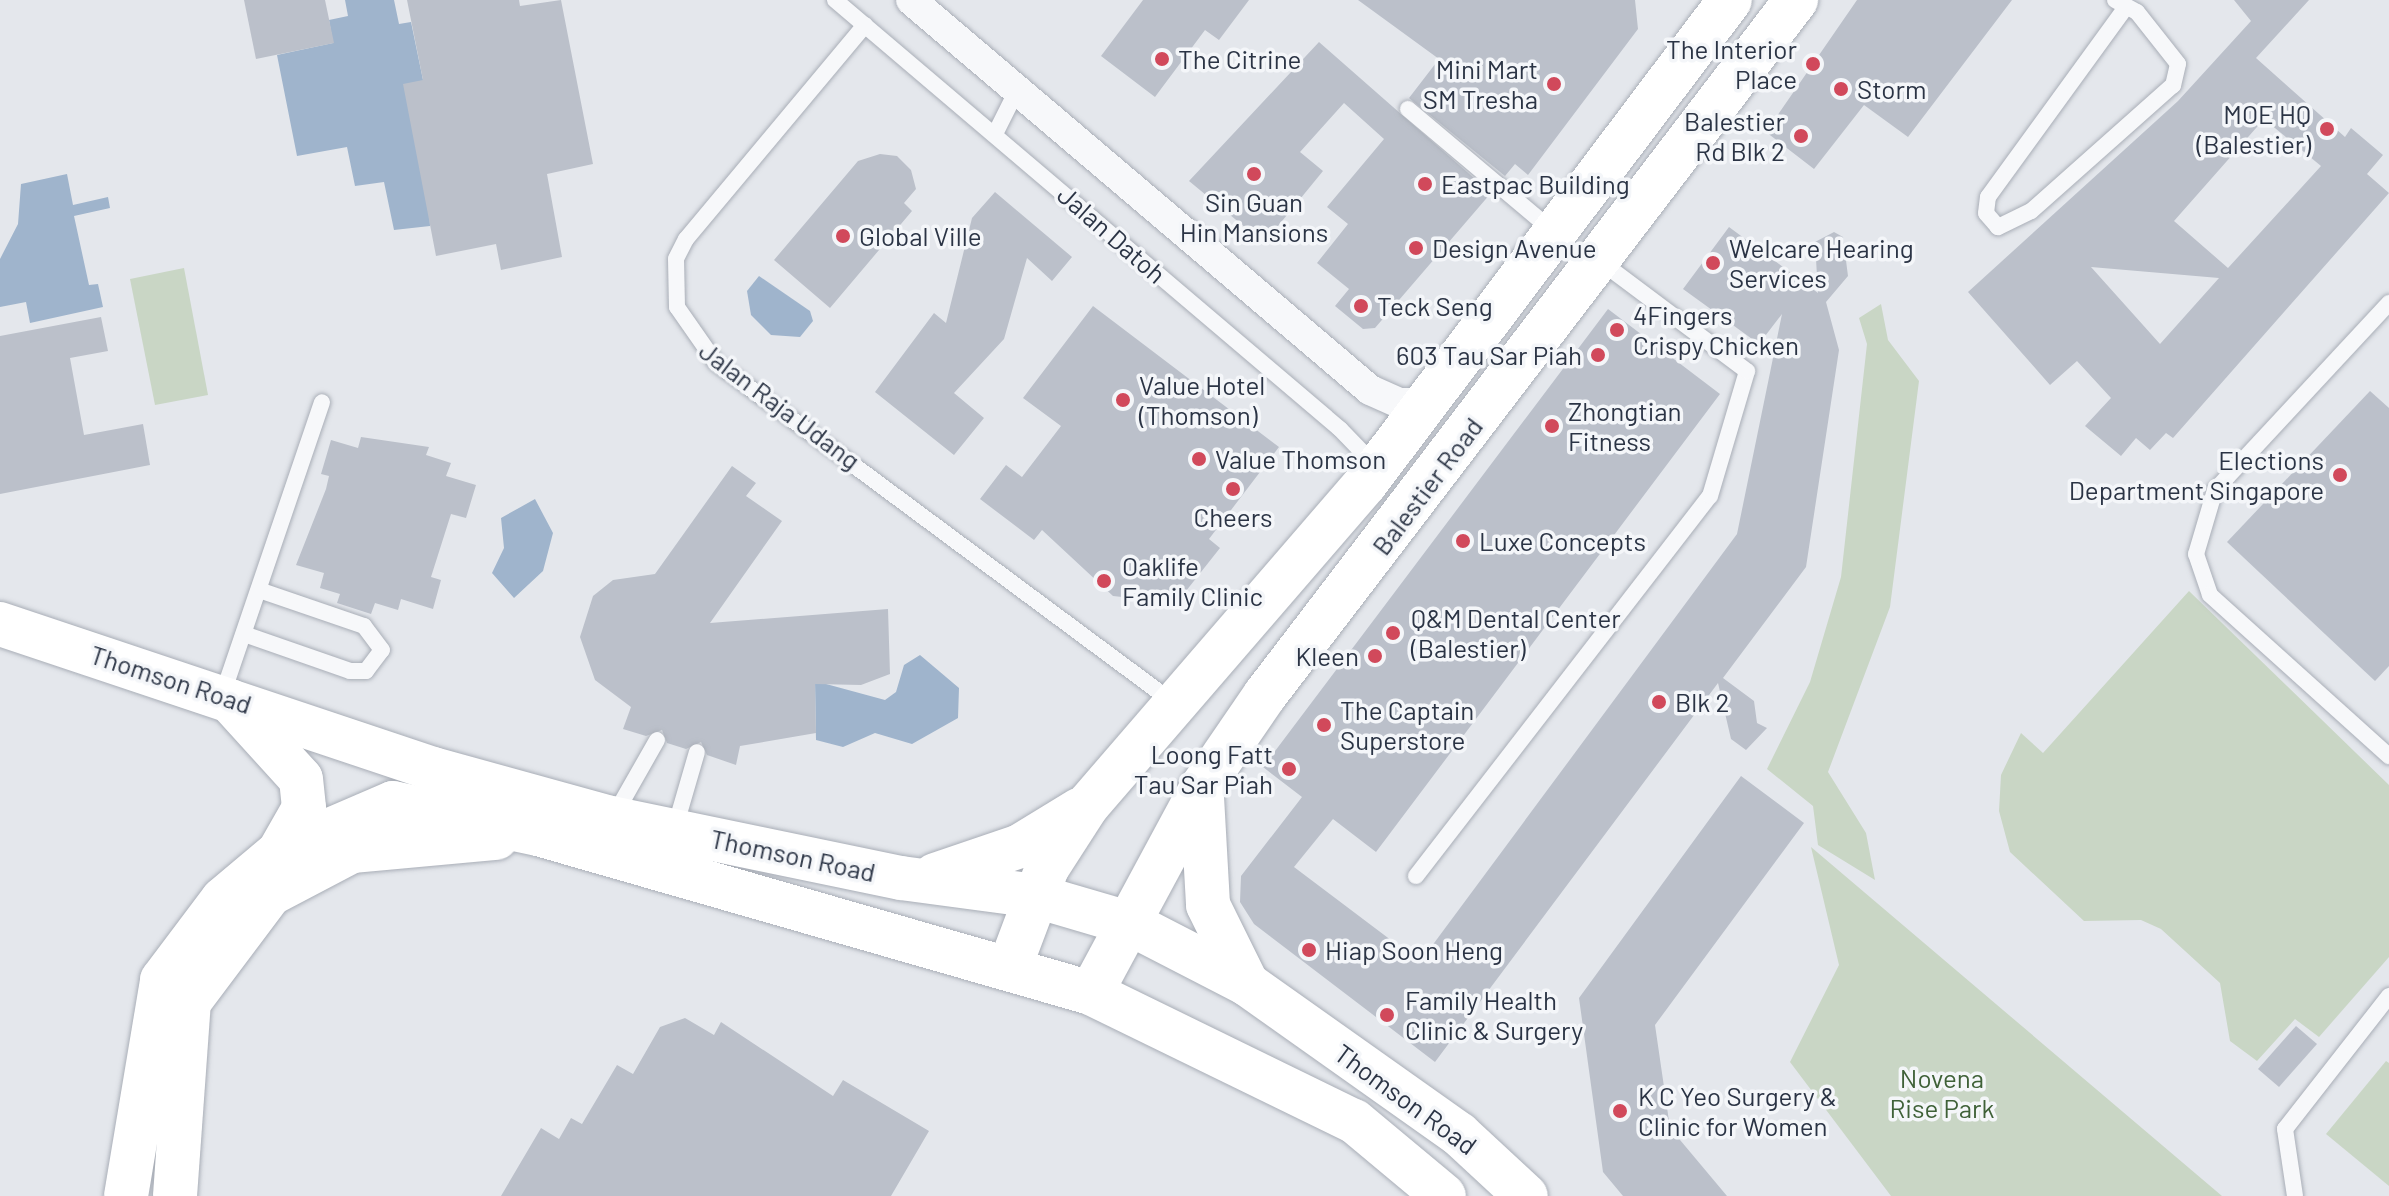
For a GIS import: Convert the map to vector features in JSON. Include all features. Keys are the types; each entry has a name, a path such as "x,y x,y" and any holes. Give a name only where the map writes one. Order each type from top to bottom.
{"main road":[{"name":"Balestier Road","path":"1091,993 1131,924 1202,787 1796,0"},
{"name":"Balestier Road","path":"1009,969 1036,896 1087,806 1174,703 1253,622 1365,484 1558,234 1723,2"},
{"name":"Thomson Road","path":"0,624 223,693 433,769 611,818 901,878 1036,896 1131,924 1254,990 1459,1134 1526,1196"},
{"path":"223,693 301,779 304,808 279,852"},
{"path":"1202,787 1208,905 1254,990 1289,1091"},
{"name":"Thomson Road","path":"134,1182 162,980 223,899 279,852 393,803 538,834 1091,993 1354,1121 1444,1196"},
{"path":"901,878 986,862 1087,806"},
{"path":"175,1196 189,1002 270,894 352,851 538,834"}],"street":[{"name":"Jalan Datoh","path":"911,0 1370,390 1399,403 1427,403"},
{"path":"1723,2 1765,40"}],"lane":[{"name":"Jalan Datoh","path":"835,0 996,132 1340,429 1362,452 1365,484"},
{"path":"2119,5 2137,12 2178,64 2173,85 2031,211 1998,227 1986,213 1988,197 2119,5"},
{"name":"Jalan Raja Udang","path":"865,25 686,239 676,259 677,307 716,363 1174,703"},
{"path":"996,132 1017,90"},
{"path":"1408,109 1558,234"},
{"path":"1416,876 1710,496 1747,371 1599,260"},
{"path":"2389,303 2215,490 2196,554 2210,595 2389,756"},
{"path":"223,693 322,402"},
{"path":"244,634 350,671 366,671 382,650 364,626 259,590"},
{"path":"611,818 657,740"},
{"path":"674,831 697,752"},
{"path":"2295,1196 2285,1129 2389,996"}],"green space":[{"path":"184,268 208,395 155,405 130,279"},
{"path":"1881,304 1888,340 1919,381 1890,607 1828,772 1866,833 1875,880 1818,845 1813,806 1767,769 1810,682 1841,577 1867,344 1859,318"},
{"path":"2189,591 2389,785 2389,957 2319,1037 2295,1019 2257,1061 2230,1041 2220,983 2161,929 2141,920 2084,921 2010,852 1999,811 2001,775 2021,733 2043,753"},
{"name":"Novena Rise Park","path":"1811,847 2222,1196 1891,1196 1790,1062 1839,965"},
{"path":"2386,1061 2389,1063 2389,1186 2326,1134"}],"water":[{"path":"345,0 394,0 399,24 411,22 423,80 430,226 394,230 384,182 355,186 347,147 297,156 277,55 333,43 329,20 348,16"},
{"path":"67,174 73,205 108,197 110,208 74,216 89,285 98,284 103,307 30,323 26,302 0,307 0,259 18,224 21,184"},
{"path":"759,276 810,311 813,321 800,337 771,335 751,315 747,291"},
{"path":"535,499 553,533 543,571 514,598 492,573 504,548 501,518"},
{"path":"920,655 959,688 958,718 912,744 875,733 843,747 816,740 815,681 885,700 896,692 904,665"}],"building":[{"path":"244,0 325,0 334,43 256,59"},
{"path":"407,0 519,0 520,6 561,0 593,164 547,174 562,257 501,270 496,244 436,256 403,84 423,80"},
{"name":"The Citrine","path":"1143,0 1249,0 1219,40 1205,30 1155,97 1101,56"},
{"path":"1358,0 1635,0 1638,29 1528,175 1515,164 1505,176 1409,98 1439,59"},
{"path":"1857,0 2012,0 1908,137 1864,105 1814,169 1766,132"},
{"path":"2234,0 2309,0 2256,58 2345,137 2351,128 2383,155 2367,174 2389,193 2173,438 2166,433 2150,450 2136,438 2121,456 2085,426 2111,398 2077,361 2050,385 1968,292 2178,101 2251,21","holes":["2264,119 2321,166 2228,268 2174,221","2091,267 2219,278 2160,344"]},
{"path":"1319,42 1491,193 1375,328 1363,329 1335,306 1349,289 1317,263 1348,224 1327,207 1384,139 1344,103 1300,152 1323,171 1264,243 1189,181"},
{"name":"Global Ville","path":"880,154 897,156 911,170 916,189 904,203 912,211 830,308 774,260 858,161"},
{"path":"995,192 1072,257 1052,281 1027,258 1004,339 954,393 984,418 954,455 875,392 934,313 946,323 972,218"},
{"path":"1729,227 1818,293 1815,242 1834,232 1843,237 1848,276 1826,302 1839,350 1806,567 1723,678 1754,701 1757,723 1767,728 1746,750 1731,739 1718,683 1435,1062 1254,924 1240,902 1241,876 1302,797 1263,767 1608,309 1720,394 1376,852 1333,819 1294,867 1420,962 1737,534 1782,314 1759,344 1683,289"},
{"path":"1093,306 1279,447 1209,539 1220,548 1186,591 1150,600 1113,596 1042,530 1034,540 980,499 1006,465 1022,477 1061,426 1023,398"},
{"path":"101,317 108,351 70,358 84,435 143,424 150,465 0,494 0,336"},
{"name":"Elections Department Singapore","path":"2370,391 2389,408 2389,666 2375,681 2227,542"},
{"path":"361,437 429,447 426,455 451,463 446,476 476,485 466,518 451,514 431,577 441,580 433,609 401,599 398,610 375,603 371,614 337,603 340,594 320,588 324,573 296,565 326,489 329,476 321,474 331,440 358,448"},
{"path":"732,466 756,483 746,496 782,521 710,623 888,609 890,674 861,685 815,684 816,733 740,746 736,765 707,755 701,742 686,749 667,743 662,730 646,736 623,729 631,707 595,680 580,637 593,596 613,580 655,574"},
{"path":"1741,776 1804,823 1655,1025 1670,1128 1727,1196 1623,1196 1603,1172 1579,998"},
{"path":"685,1018 714,1035 721,1022 833,1096 843,1080 929,1131 891,1196 501,1196 541,1128 559,1139 571,1118 582,1124 617,1065 633,1074 660,1027"},
{"path":"2296,1026 2317,1044 2279,1087 2258,1069"}],"place":[{"name":"The Citrine","path":"1162,59"},
{"name":"The Interior Place","path":"1813,64"},
{"name":"Mini Mart SM Tresha","path":"1554,84"},
{"name":"Storm","path":"1841,89"},
{"name":"MOE HQ (Balestier)","path":"2327,129"},
{"name":"Balestier Rd Blk 2","path":"1801,136"},
{"name":"Sin Guan Hin Mansions","path":"1254,174"},
{"name":"Eastpac Building","path":"1425,184"},
{"name":"Global Ville","path":"843,236"},
{"name":"Design Avenue","path":"1416,248"},
{"name":"Welcare Hearing Services","path":"1713,263"},
{"name":"Teck Seng","path":"1361,306"},
{"name":"4Fingers Crispy Chicken","path":"1617,330"},
{"name":"603 Tau Sar Piah","path":"1598,355"},
{"name":"Value Hotel (Thomson)","path":"1123,400"},
{"name":"Zhongtian Fitness","path":"1552,426"},
{"name":"Value Thomson","path":"1199,459"},
{"name":"Elections Department Singapore","path":"2340,475"},
{"name":"Cheers","path":"1233,489"},
{"name":"Luxe Concepts","path":"1463,541"},
{"name":"Oaklife Family Clinic","path":"1104,581"},
{"name":"Q&M Dental Center (Balestier)","path":"1393,633"},
{"name":"Kleen","path":"1375,656"},
{"name":"Blk 2","path":"1659,702"},
{"name":"The Captain Superstore","path":"1324,725"},
{"name":"Loong Fatt Tau Sar Piah","path":"1289,769"},
{"name":"Hiap Soon Heng","path":"1309,950"},
{"name":"Family Health Clinic & Surgery","path":"1387,1015"},
{"name":"K C Yeo Surgery & Clinic for Women","path":"1620,1111"}]}
